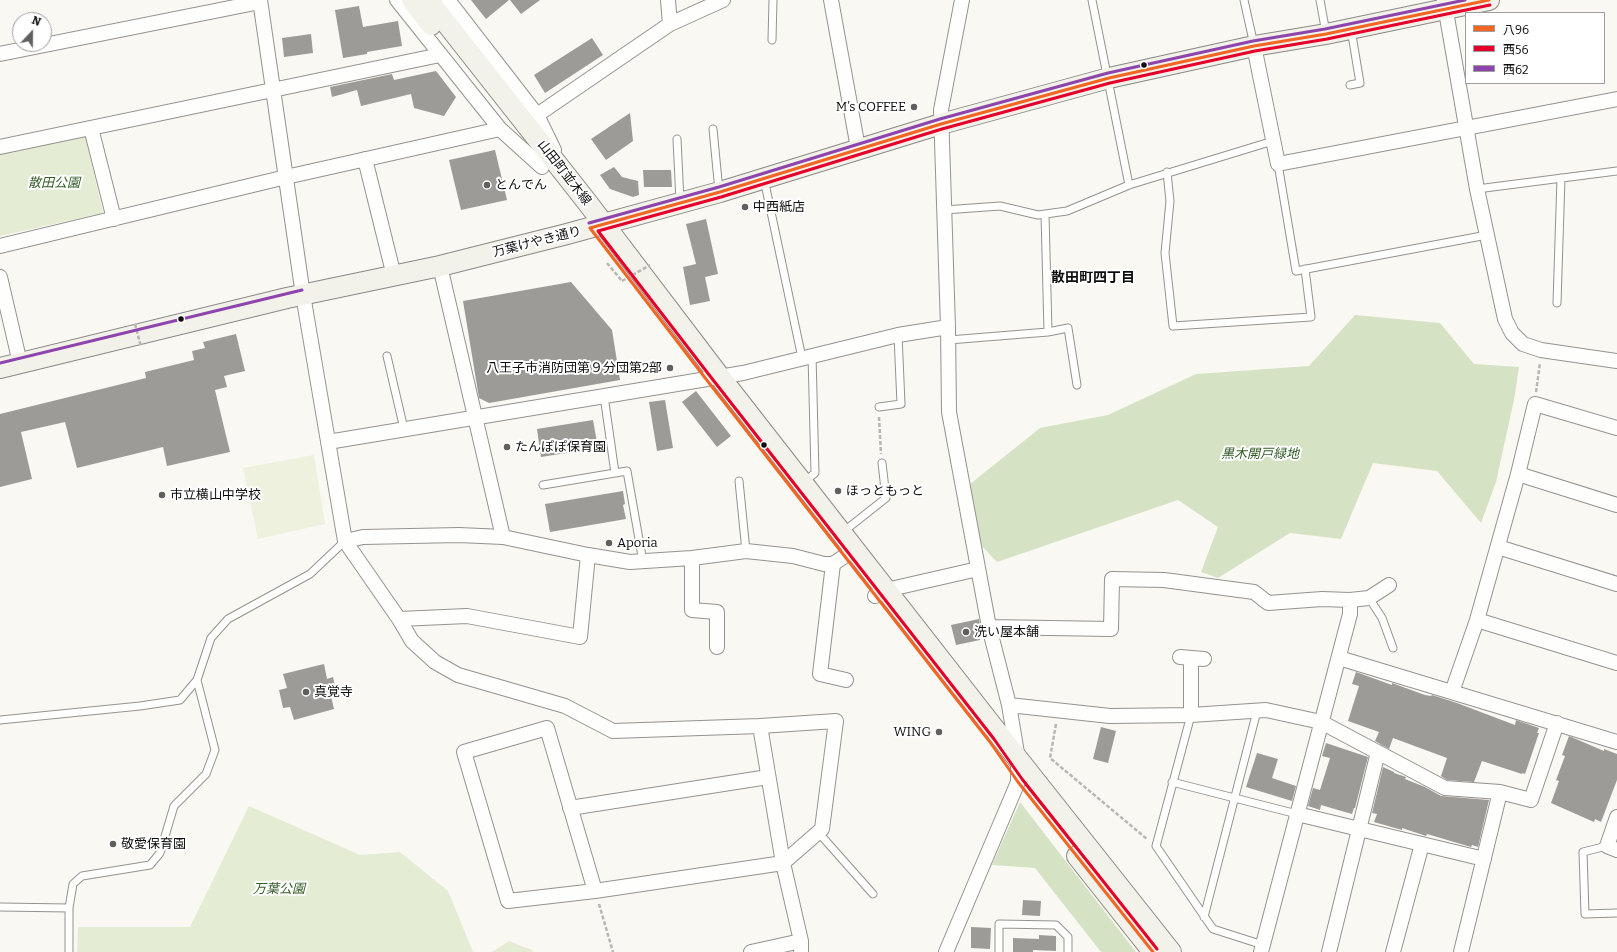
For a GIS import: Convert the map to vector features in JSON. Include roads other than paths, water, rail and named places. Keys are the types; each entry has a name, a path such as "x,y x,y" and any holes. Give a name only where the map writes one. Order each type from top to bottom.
{"street":[{"path":"397,0 500,129 542,167"},
{"name":"山田町並木線","path":"412,0 542,167 597,226 713,378 844,556 880,593 1018,759 1125,904 1153,952"},
{"name":"山田町並木線","path":"428,0 566,174 597,226"},
{"path":"668,0 670,24"},
{"path":"537,115 670,24 723,0"},
{"path":"831,0 858,148"},
{"path":"946,952 1018,782 1018,759 1009,705 989,627 949,412 941,110 962,0"},
{"name":"万葉けやき通り","path":"0,368 303,295 440,266 597,226 720,192 858,148 941,124 1109,78 1254,46 1351,29 1445,5 1489,0"},
{"path":"0,54 260,1 303,295 345,541 399,619 412,641 435,662 458,674 565,706 613,731 760,726 836,721 822,829 783,863 595,890 508,901 464,752 546,728 595,890"},
{"path":"450,1 537,115 566,174"},
{"path":"1445,5 1477,189 1505,319 1512,334 1523,344 1541,350 1617,361"},
{"path":"1254,46 1278,164 1617,99"},
{"path":"0,147 440,55"},
{"path":"91,128 114,219"},
{"path":"0,246 286,177 500,129"},
{"path":"365,159 394,276"},
{"path":"440,266 503,537"},
{"path":"0,277 20,363"},
{"path":"328,442 743,373 807,356 898,335 948,334"},
{"name":"山田町並木線","path":"713,378 803,483 842,533 844,556"},
{"path":"1452,692 1477,620 1518,474 1535,404 1617,428"},
{"path":"1518,474 1617,505"},
{"path":"345,541 363,537 459,535 503,537 588,555 630,562 692,558 746,551 793,556 824,564 844,556"},
{"path":"1498,547 1617,584"},
{"path":"399,619 467,616 580,637 588,555"},
{"path":"844,556 820,674 846,680"},
{"path":"692,558 692,610 717,612 717,647"},
{"path":"880,593 978,569"},
{"path":"989,627 1111,628 1112,579 1164,580 1254,592 1268,603 1322,598 1350,600 1369,598 1388,585"},
{"name":"山田町並木線","path":"880,593 1018,782 1125,904 1171,952"},
{"path":"1262,949 1339,658 1350,614 1350,600"},
{"path":"1477,620 1617,663"},
{"path":"1191,715 1192,658"},
{"path":"1339,658 1617,742"},
{"path":"1009,705 1110,716 1191,715 1266,710 1321,722 1445,788 1500,792 1531,800 1557,724"},
{"path":"751,952 801,946 783,863 760,726"},
{"path":"1329,952 1378,752"},
{"path":"570,808 768,777"},
{"path":"1461,952 1500,792"},
{"path":"1297,814 1484,859"},
{"path":"1612,848 1617,816"},
{"path":"1393,952 1422,844"}],"lane":[{"path":"772,40 773,0"},
{"path":"1092,0 1104,65 1109,78 1129,184"},
{"path":"1244,0 1254,46"},
{"path":"1320,0 1326,34"},
{"path":"1350,85 1360,82 1351,29"},
{"path":"713,129 720,192"},
{"path":"678,139 680,203"},
{"path":"944,210 1000,206 1038,215 1067,211 1129,184 1273,141"},
{"path":"1278,164 1296,271 1487,235"},
{"path":"1477,189 1617,171"},
{"path":"1167,172 1170,200 1165,254 1173,326 1311,317 1305,269"},
{"path":"764,178 807,356 815,473 803,483"},
{"path":"1557,303 1561,178"},
{"path":"1045,214 1048,332"},
{"path":"948,334 1048,332 1068,328 1077,385"},
{"path":"879,406 901,404 898,335"},
{"path":"387,356 404,429"},
{"path":"604,396 615,473"},
{"path":"842,533 886,498 882,463"},
{"path":"543,485 627,471 643,562"},
{"path":"739,481 746,551"},
{"path":"0,720 140,706 180,700 197,680 211,638 228,619 310,574 345,541"},
{"path":"1369,598 1382,618 1393,648"},
{"path":"69,952 69,908 73,884 82,876 150,865 160,853 174,806 206,774 215,750 197,680"},
{"path":"1204,917 1257,711"},
{"path":"1191,715 1156,846 1213,929 1262,949"},
{"path":"1172,782 1297,814"},
{"path":"818,832 872,894"},
{"path":"1612,848 1583,852 1585,914 1617,913"},
{"path":"0,907 69,908"},
{"path":"999,952 998,924 1056,925 1068,937 1068,952"}],"place":[{"name":"M’s COFFEE","path":"914,107"},
{"name":"とんでん","path":"487,185"},
{"name":"中西紙店","path":"745,207"},
{"name":"八王子市消防団第９分団第2部","path":"670,368"},
{"name":"たんぽぽ保育園","path":"507,447"},
{"name":"ほっともっと","path":"838,491"},
{"name":"市立横山中学校","path":"162,495"},
{"name":"Aporia","path":"609,543"},
{"name":"洗い屋本舗","path":"966,632"},
{"name":"真覚寺","path":"306,692"},
{"name":"WING","path":"939,732"},
{"name":"敬愛保育園","path":"113,844"}],"district":[{"name":"散田町四丁目","path":"1093,278"}],"park label":[{"name":"散田公園","path":"54,183"},
{"name":"黒木開戸緑地","path":"1260,454"},
{"name":"万葉公園","path":"279,889"}]}
